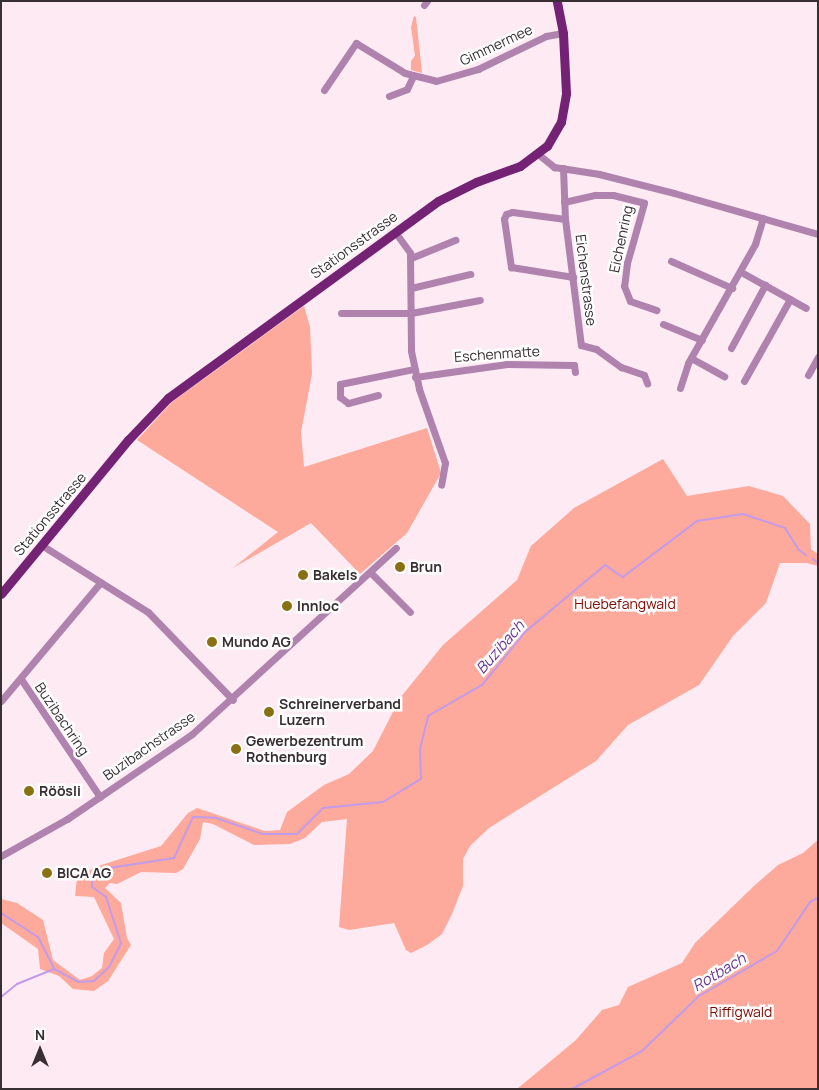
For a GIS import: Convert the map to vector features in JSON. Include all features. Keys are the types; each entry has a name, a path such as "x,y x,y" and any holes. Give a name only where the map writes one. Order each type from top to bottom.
{"main road":[{"name":"Stationsstrasse","path":"1,594 43,546 128,440 168,398 395,232 464,187 515,168 538,154 552,140 563,116 567,83 563,33 557,1"}],"street":[{"name":"Gimmermee","path":"324,90 356,43 413,76 447,80 492,64 546,36 563,33"},
{"path":"389,96 407,89 413,76"},
{"path":"538,154 551,166 599,174 818,234"},
{"name":"Eichenstrasse","path":"563,168 564,202 581,345 596,349 621,367 644,375 647,383"},
{"name":"Eichenring","path":"564,202 595,195 613,195 644,203 627,263 624,286 630,301 656,310"},
{"path":"566,219 512,212 506,214 504,219 511,267 573,277"},
{"path":"680,388 691,358 755,244 762,218"},
{"path":"395,232 411,258 414,373 445,463 441,485"},
{"path":"411,258 455,240"},
{"path":"671,261 732,288"},
{"path":"741,272 806,308"},
{"path":"411,288 470,274"},
{"path":"731,348 765,285"},
{"path":"744,381 790,299"},
{"path":"341,313 411,313 480,300"},
{"path":"663,324 702,340"},
{"path":"808,375 818,357"},
{"path":"691,358 724,376"},
{"name":"Eschenmatte","path":"378,395 348,403 340,396 340,384 414,373 507,364 574,365 575,372"},
{"path":"43,546 101,582 162,624 232,700"},
{"name":"Buzibachstrasse","path":"1,856 100,796 192,734 232,700 396,548"},
{"path":"371,573 410,612"},
{"name":"Buzibachring","path":"1,701 101,582"},
{"name":"Buzibachring","path":"20,679 100,796"}],"green space":[{"path":"414,16 416,17 422,73 411,70 411,61 415,56 411,27"},
{"path":"304,306 310,327 312,374 301,432 304,467 427,428 441,473 407,533 360,574 311,523 233,568 278,532 137,440 172,402"},
{"name":"Huebefangwald","path":"663,459 687,496 749,486 783,496 810,524 811,549 818,554 818,566 807,563 780,563 766,603 733,636 699,685 628,725 596,761 489,828 470,846 463,859 463,886 452,914 442,934 427,945 411,953 406,950 394,923 349,930 339,927 347,819 322,822 305,838 290,844 254,845 213,824 203,822 200,839 183,869 176,873 141,872 117,884 110,883 105,888 121,903 127,938 131,945 108,981 94,991 73,989 59,976 40,969 38,949 1,923 1,899 17,903 43,920 53,960 80,980 92,976 102,968 104,953 114,939 94,897 75,896 77,878 95,867 161,846 188,813 197,808 265,831 280,830 287,812 324,785 349,774 373,751 400,698 443,645 517,580 531,546 574,508"},
{"name":"Riffigwald","path":"818,840 818,1089 517,1089 576,1040 602,1010 619,1005 628,987 682,963 695,943 755,885 778,865 803,853"}],"waterway":[{"name":"Buzibach","path":"1,913 38,937 54,969 78,982 94,981 109,967 121,943 106,897 92,887 92,874 109,868 174,858 193,817 216,818 263,834 297,834 323,808 383,802 421,779 420,749 428,716 482,685 525,632 605,565 623,577 697,521 743,514 785,528 799,550 806,555"},
{"name":"Buzibach","path":"813,559 818,563"},
{"name":"Rotbach","path":"572,1089 642,1051 699,996 777,951 810,902 818,898"},
{"path":"1,997 17,984 54,969"}],"place":[{"name":"Brun","path":"400,567"},
{"name":"Bakels","path":"303,575"},
{"name":"Innloc","path":"287,606"},
{"name":"Mundo AG","path":"212,642"},
{"name":"Schreinerverband Luzern","path":"269,712"},
{"name":"Gewerbezentrum Rothenburg","path":"236,749"},
{"name":"Röösli","path":"29,791"},
{"name":"BICA AG","path":"47,873"}]}
